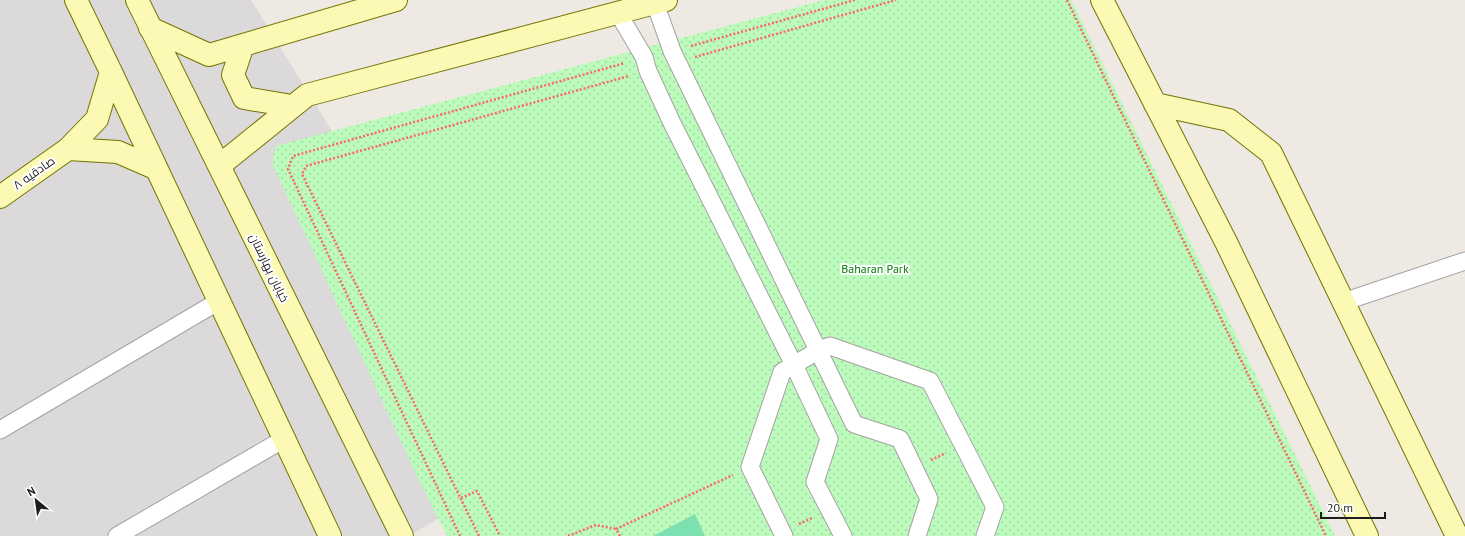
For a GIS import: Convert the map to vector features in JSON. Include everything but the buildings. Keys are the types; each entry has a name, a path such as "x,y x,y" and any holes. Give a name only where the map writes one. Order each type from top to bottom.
{"street":[{"path":"76,0 330,536"},
{"name":"خیابان بهارستان","path":"137,0 402,536"},
{"path":"150,28 209,55 396,0"},
{"path":"1102,0 1226,242 1367,536"},
{"path":"219,166 308,94 660,1 674,57 854,424 900,438 929,499 917,536"},
{"path":"618,13 646,64 672,123 830,439 815,482 843,536"},
{"path":"243,45 233,75 244,98 292,106"},
{"name":"صادقیه ۸","path":"0,197 68,149 97,119 111,72"},
{"path":"1155,104 1229,120 1271,153 1457,536"},
{"path":"68,149 118,152 157,169"},
{"path":"1343,302 1465,261"},
{"path":"0,430 219,301"},
{"path":"783,534 750,467 782,372 819,350 830,346 930,381 995,507 985,536"},
{"path":"117,536 284,439"}],"path":[{"path":"674,57 855,0"},
{"path":"674,57 896,0"},
{"path":"1067,0 1326,536"},
{"path":"479,536 302,174 306,166 646,64"},
{"path":"460,536 288,169 293,156 646,64"},
{"path":"914,468 963,445"},
{"path":"568,536 596,526 616,529 750,467"},
{"path":"461,498 477,491 500,536"},
{"path":"783,534 829,509"},
{"path":"616,529 620,536"}],"shaded area":[{"path":"0,0 251,0 535,460 409,536 0,536"}],"green space":[{"name":"Baharan Park","path":"824,0 1071,0 1335,536 447,536 417,476 272,163 276,146"},
{"path":"695,514 705,536 653,536"}]}
